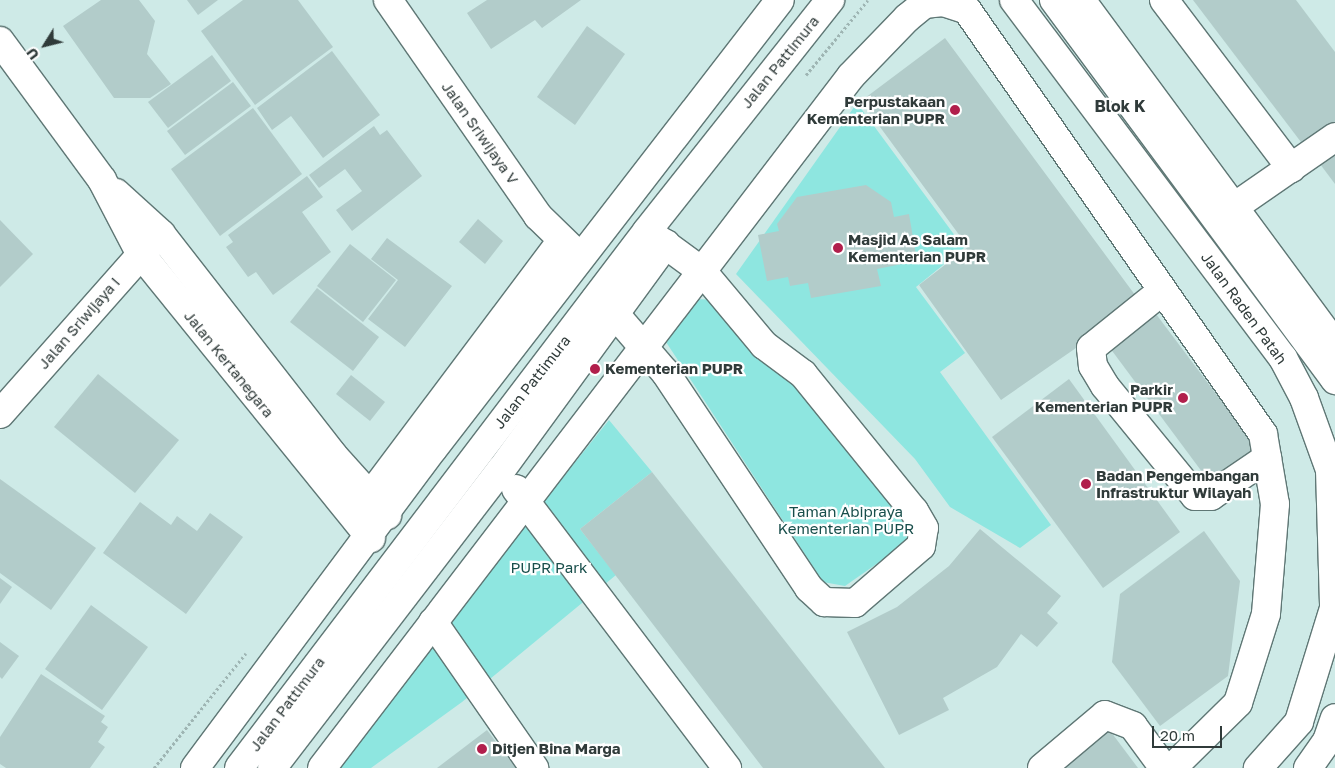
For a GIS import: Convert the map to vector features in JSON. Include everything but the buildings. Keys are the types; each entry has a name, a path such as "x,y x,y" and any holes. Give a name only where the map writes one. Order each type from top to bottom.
{"street":[{"name":"Jalan Sriwijaya V","path":"388,0 572,250"},
{"path":"195,768 259,683 378,506 572,250 780,0"},
{"name":"Jalan Pattimura","path":"246,759 483,446 604,307 830,0"},
{"name":"Jalan Raden Patah","path":"1014,0 1283,358 1304,398 1330,470 1334,608 1299,722 1258,768"},
{"name":"Jalan Raden Patah","path":"1054,0 1271,275"},
{"name":"Jalan Raden Patah","path":"1082,0 1234,207 1271,275 1335,378"},
{"path":"1164,0 1290,168"},
{"path":"322,768 433,622 528,505 851,76 907,18 924,4 943,2 967,10 1263,434 1275,504 1266,614 1238,703 1172,768"},
{"name":"Jalan Kertanegara","path":"0,42 102,180 140,253 362,528"},
{"path":"1234,207 1335,137"},
{"name":"Jalan Kertanegara","path":"102,180 161,234 378,506"},
{"name":"Jalan Sriwijaya I","path":"0,414 140,253 161,234"},
{"path":"604,307 646,350 697,417 809,588 824,602 855,603 921,546 924,528 892,483 803,374 764,345 703,272 656,238"},
{"path":"1162,291 1091,348 1093,366 1105,386 1195,496 1211,496 1267,458"},
{"name":"Jalan Pattimura","path":"272,768 501,470 604,307"},
{"path":"483,446 727,768"},
{"path":"433,622 534,768"},
{"path":"259,683 269,700 288,703"},
{"path":"1042,768 1105,716 1133,726 1164,768"},
{"path":"225,728 242,734 246,759"},
{"path":"1308,768 1332,737"}],"green space":[{"path":"857,103 964,248 916,287 965,353 940,372 1051,525 1020,548 950,507 915,459 736,274"},
{"name":"Taman Abipraya Kementerian PUPR","path":"694,299 720,300 887,484 915,529 905,544 845,586 823,582 666,342"},
{"name":"PUPR Park","path":"609,420 652,472 580,529 616,575 462,702 371,768 330,768"}],"place":[{"name":"Perpustakaan Kementerian PUPR","path":"955,110"},
{"name":"Masjid As Salam Kementerian PUPR","path":"838,248"},
{"name":"Kementerian PUPR","path":"595,369"},
{"name":"Parkir Kementerian PUPR","path":"1183,398"},
{"name":"Badan Pengembangan Infrastruktur Wilayah","path":"1086,484"},
{"name":"Ditjen Bina Marga","path":"482,749"}],"district":[{"name":"Blok K","path":"1120,106"}]}
